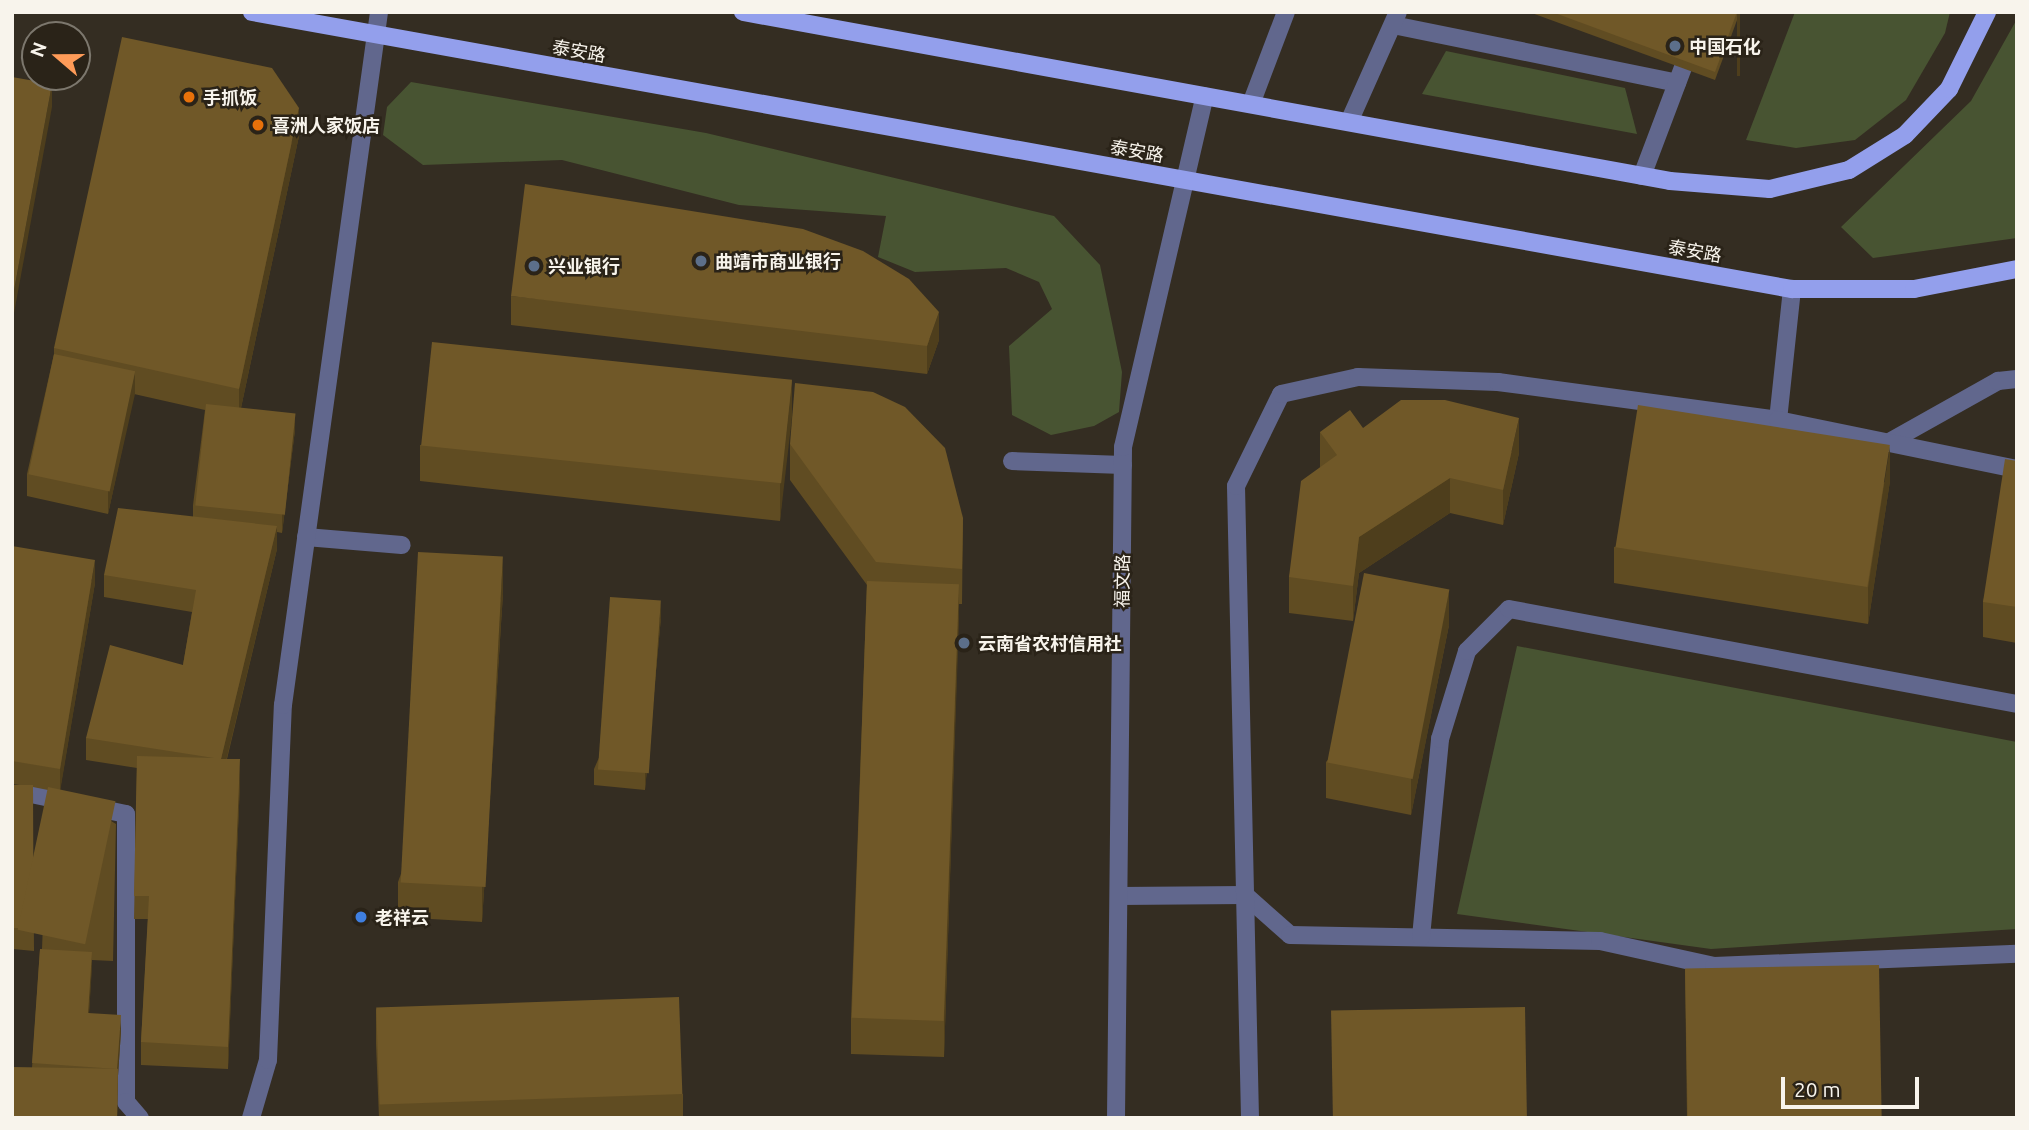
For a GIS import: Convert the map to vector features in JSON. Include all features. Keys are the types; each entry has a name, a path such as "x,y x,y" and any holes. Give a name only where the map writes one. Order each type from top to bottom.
{"main road":[{"name":"泰安路","path":"252,12 1792,289 1913,289 2017,269"},
{"path":"743,12 1642,176 1770,189 1849,170 1905,135 1939,103 1987,12"}],"street":[{"path":"251,1118 268,1060 283,705 373,35 379,12"},
{"path":"1251,104 1286,12"},
{"path":"1642,176 1704,12"},
{"path":"1349,122 1395,18 1677,83"},
{"name":"福文路","path":"1116,1118 1123,465 1205,96"},
{"path":"1778,420 1792,289"},
{"path":"1250,1118 1236,486 1258,429 1281,394 1358,377 1498,382 1778,420 1891,441 2017,469"},
{"path":"1891,441 1998,382 2017,379"},
{"path":"1013,461 1123,465"},
{"path":"306,537 402,545"},
{"path":"1421,937 1440,740 1467,651 1509,609 2017,704"},
{"path":"12,798 31,794 126,814 126,1101 140,1118"},
{"path":"1119,896 1245,895 1290,936 1600,940 1714,966 2017,954"}],"green space":[{"path":"1795,12 1950,12 1945,33 1906,100 1855,140 1796,148 1746,140"},
{"path":"2017,19 2017,238 1873,258 1841,227 1971,101"},
{"path":"1446,51 1625,88 1637,134 1422,94"},
{"path":"411,82 706,133 1054,216 1100,265 1122,372 1119,412 1094,426 1051,435 1012,415 1009,346 1052,309 1039,282 1006,268 915,272 878,257 886,216 739,205 562,160 423,165 383,135 387,107"},
{"path":"1517,646 2017,742 2017,929 1711,949 1457,914"}],"building":[{"name":"中国石化","path":"1552,12 1737,12 1715,72"},
{"path":"122,37 272,68 299,108 239,389 54,348"},
{"path":"12,77 21,79 21,91 51,91 12,301"},
{"path":"525,184 803,229 863,251 909,279 939,312 927,346 511,296"},
{"path":"432,342 792,380 781,483 421,445"},
{"path":"54,354 135,371 110,492 28,474"},
{"path":"795,383 873,392 905,407 945,448 963,518 962,569 876,562 790,444"},
{"path":"1401,400 1445,400 1519,418 1503,490 1450,478 1359,537 1353,586 1289,577 1301,481 1337,455 1320,432 1350,410 1363,428"},
{"path":"206,404 296,413 285,515 195,505"},
{"path":"1638,405 1890,445 1867,587 1615,547"},
{"path":"2005,459 2017,461 2017,607 1983,602"},
{"path":"118,508 277,526 221,759 240,759 228,1047 141,1042 149,896 134,896 137,756 214,758 86,738 110,645 183,665 196,590 104,575"},
{"path":"12,546 95,560 60,769 12,761"},
{"path":"418,552 503,556 486,887 401,883"},
{"path":"1364,573 1449,590 1413,779 1327,762"},
{"path":"867,581 959,584 944,1021 852,1018"},
{"path":"610,597 661,601 649,773 598,770"},
{"path":"12,785 33,785 33,928 12,928"},
{"path":"48,787 115,801 85,944 18,930"},
{"path":"40,949 92,952 88,1013 121,1015 117,1069 32,1063"},
{"path":"1879,965 1882,1118 1688,1118 1685,968"},
{"path":"679,997 682,1094 380,1105 376,1008"},
{"path":"1525,1007 1527,1118 1333,1118 1331,1010"},
{"path":"12,1067 118,1069 117,1118 12,1118"}],"place":[{"name":"中国石化","path":"1675,46"},
{"name":"手抓饭","path":"189,97"},
{"name":"喜洲人家饭店","path":"258,125"},
{"name":"曲靖市商业银行","path":"701,261"},
{"name":"兴业银行","path":"534,266"},
{"name":"云南省农村信用社","path":"964,643"},
{"name":"老祥云","path":"361,917"}]}
